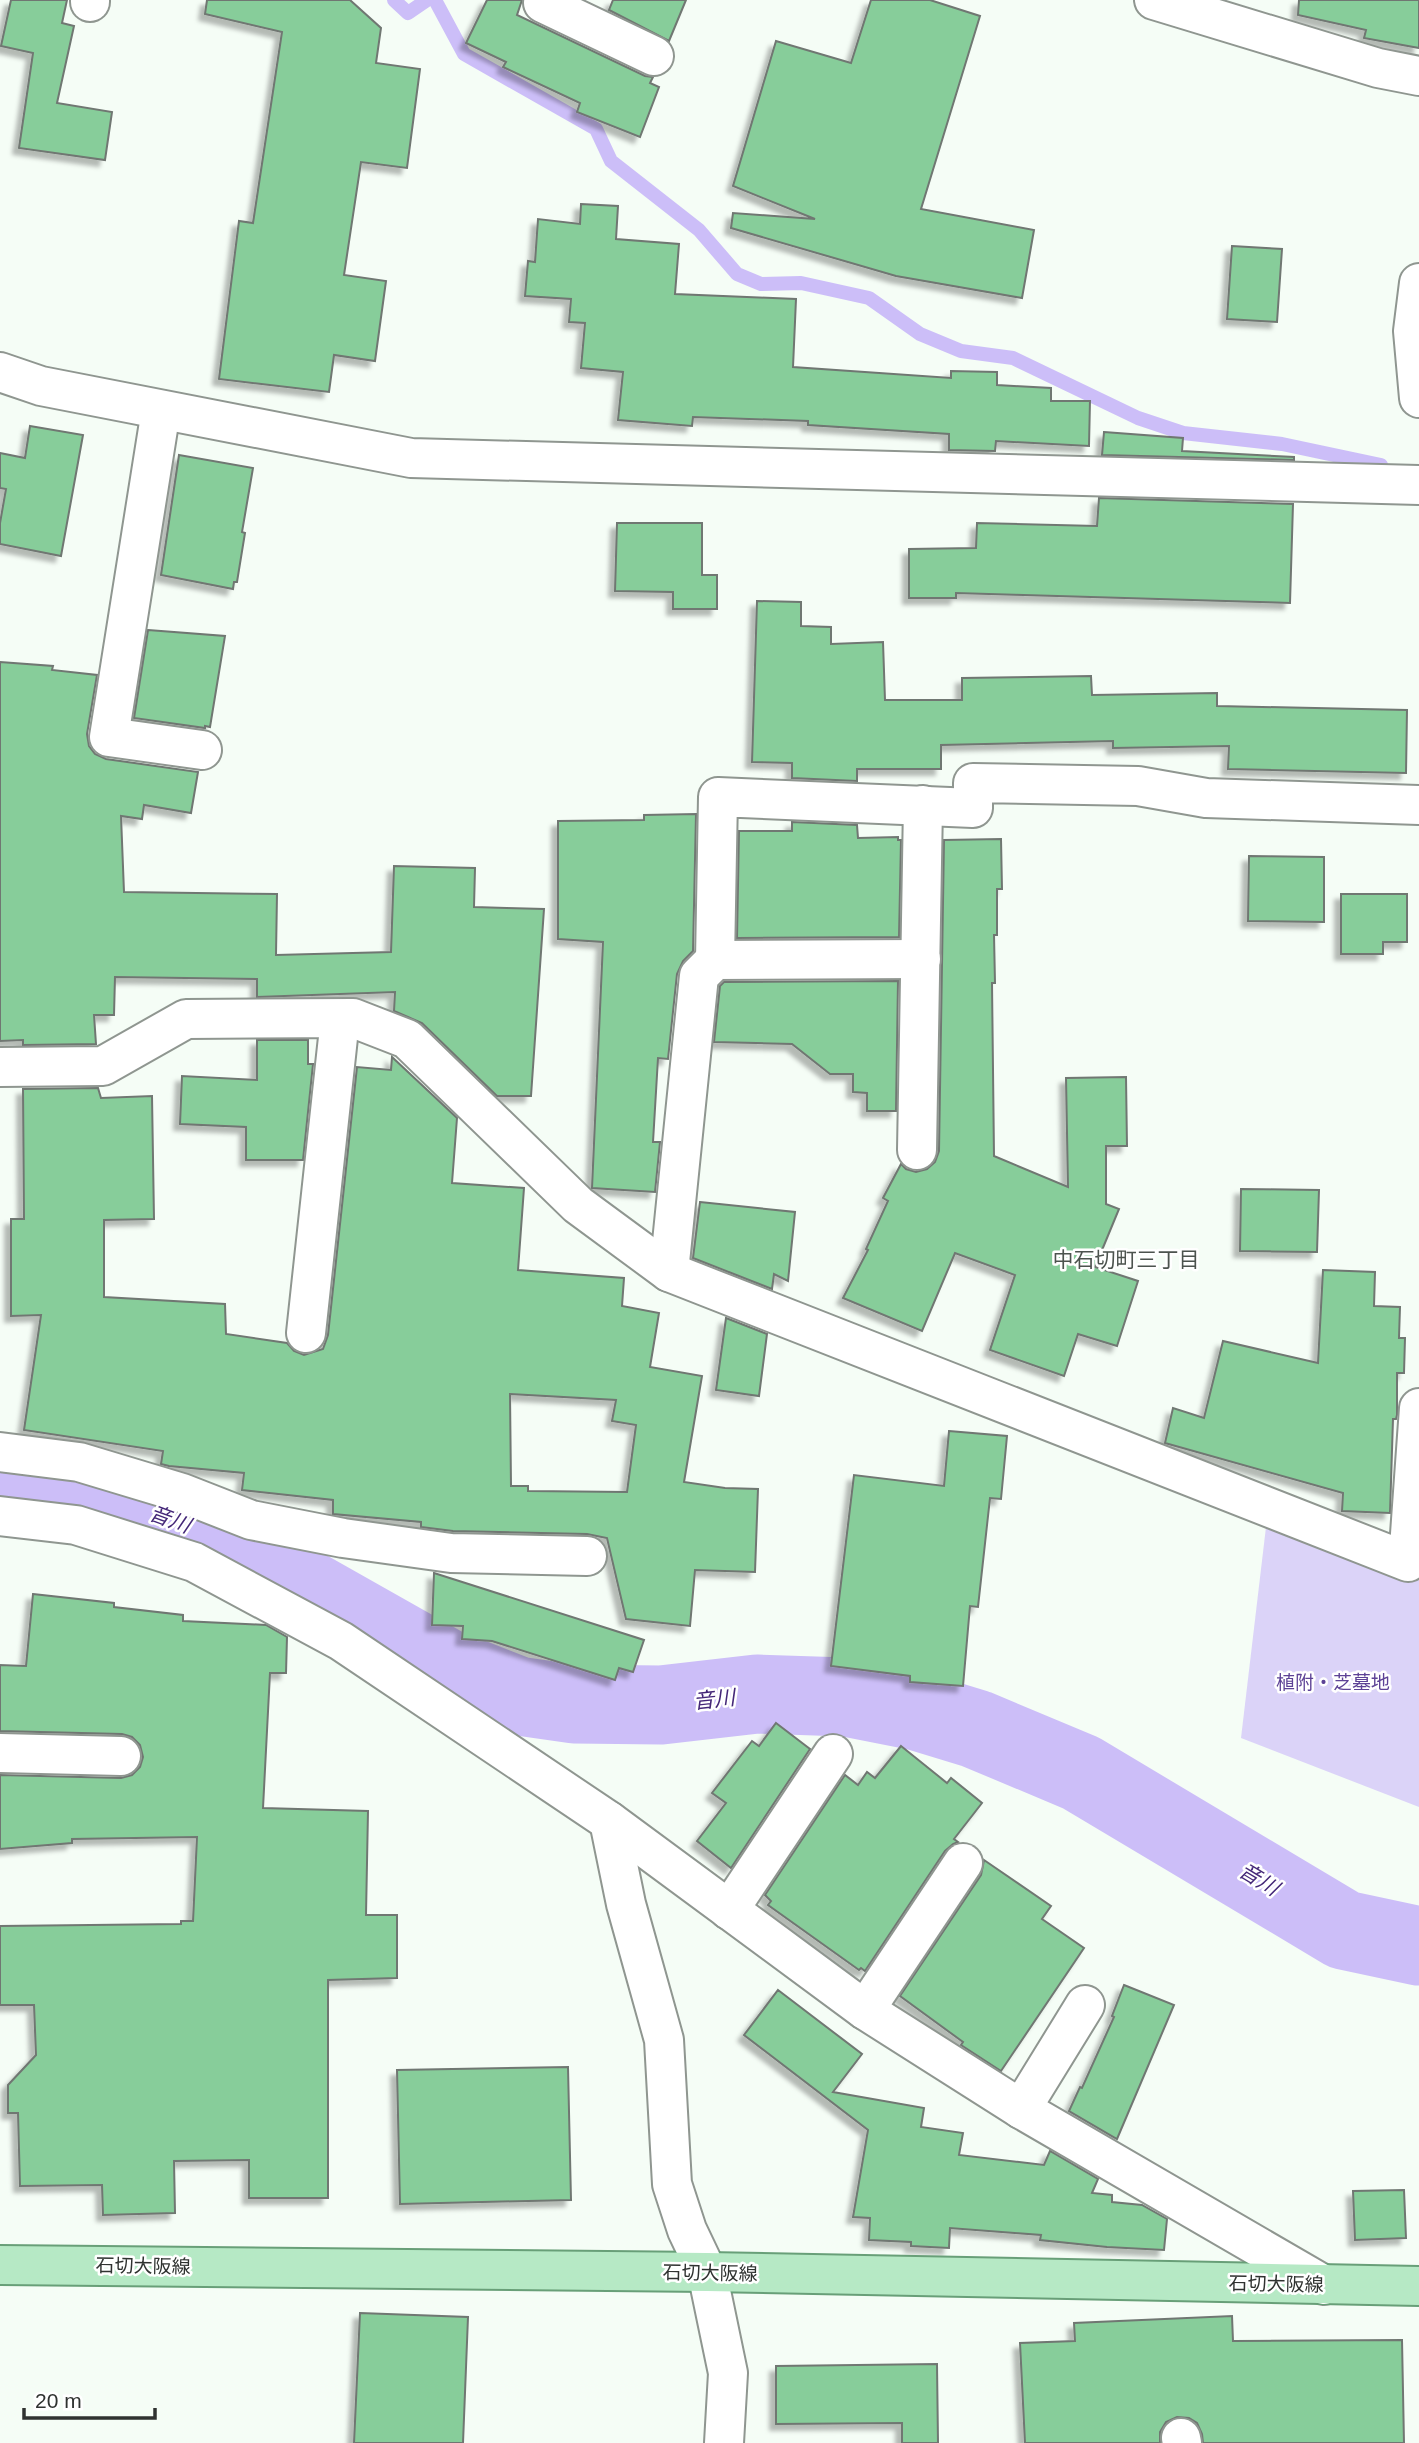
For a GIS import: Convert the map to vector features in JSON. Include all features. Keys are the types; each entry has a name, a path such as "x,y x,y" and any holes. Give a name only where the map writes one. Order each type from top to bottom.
{"main road":[{"name":"石切大阪線","path":"0,2265 707,2272 1419,2286"}],"street":[{"path":"1154,0 1378,68 1419,76"},
{"path":"543,3 584,11 653,56"},
{"path":"1419,283 1413,331 1419,398"},
{"path":"0,372 41,386 411,458 1419,485"},
{"path":"161,410 109,737 202,750"},
{"path":"669,1272 699,976 715,960 718,797 973,808 973,783 1138,786 1206,798 1419,805"},
{"path":"917,1150 923,806"},
{"path":"715,960 921,959"},
{"path":"0,1067 103,1066 186,1019 353,1018 407,1039 578,1205 669,1272 1408,1562 1419,1408"},
{"path":"306,1333 340,1019"},
{"path":"0,1451 79,1462 182,1493 251,1520 343,1538 451,1553 587,1556"},
{"path":"0,1516 76,1525 194,1562 341,1642 609,1821 865,2010 1021,2109 1324,2285"},
{"path":"0,1753 121,1756"},
{"path":"729,1910 833,1754"},
{"path":"609,1821 626,1904 664,2040 672,2184 687,2230 707,2272 728,2373 724,2443"},
{"path":"865,2010 962,1863"},
{"path":"1021,2109 1085,2005"}],"green space":[{"name":"植附・芝墓地","path":"1266,1527 1419,1574 1419,1807 1241,1738"}],"building":[{"path":"11,0 67,0 62,23 74,26 57,103 112,112 105,160 19,148 33,53 1,46"},
{"path":"207,0 350,0 381,28 376,63 420,69 407,168 361,162 344,275 386,281 375,361 334,355 329,392 219,379 239,221 253,223 282,32 205,14"},
{"path":"487,0 522,0 517,15 645,76 653,77 650,83 659,87 640,137 577,112 580,103 503,67 506,62 466,43"},
{"path":"613,0 686,0 669,41 609,10"},
{"path":"871,0 930,0 980,16 921,209 1034,230 1022,298 896,276 731,228 733,213 815,219 733,186 776,41 851,63"},
{"path":"1299,0 1419,0 1419,48 1364,38 1366,30 1298,15"},
{"path":"581,204 618,206 616,239 679,244 675,294 796,299 793,367 951,378 951,371 997,372 997,385 1051,388 1051,401 1090,401 1089,446 996,441 995,451 949,450 949,434 808,425 808,421 693,417 692,426 618,420 623,372 581,368 585,323 569,322 571,299 525,296 528,261 535,262 538,219 580,224"},
{"path":"1232,246 1282,249 1277,322 1227,319"},
{"path":"30,426 83,435 61,556 0,544 0,523 6,489 0,488 0,453 25,458"},
{"path":"1104,432 1183,438 1182,451 1294,457 1294,460 1102,455"},
{"path":"179,455 253,468 237,582 234,582 233,589 161,575"},
{"path":"1099,498 1293,504 1290,603 956,593 956,598 909,598 909,549 976,548 977,523 1097,526"},
{"path":"617,523 702,523 702,575 717,575 717,609 673,609 673,592 615,591"},
{"path":"757,601 801,602 801,626 831,627 831,644 883,642 885,700 962,700 962,678 1091,676 1092,695 1217,693 1217,706 1407,710 1406,773 1228,769 1229,746 1113,748 1113,741 941,745 941,769 857,769 857,781 792,778 792,763 752,762"},
{"path":"148,630 225,636 210,727 134,718"},
{"path":"0,662 53,666 52,670 97,675 87,734 89,746 95,754 106,759 198,772 191,813 144,805 142,819 121,816 124,892 277,894 276,955 391,952 394,866 475,868 474,907 544,909 531,1096 497,1096 422,1023 394,1011 395,992 257,997 257,979 115,977 114,1015 94,1015 96,1044 23,1045 23,1040 0,1041"},
{"path":"696,814 693,951 683,961 677,974 668,1059 658,1058 653,1142 660,1142 655,1192 592,1188 603,942 558,939 558,821 644,820 644,815"},
{"path":"792,822 857,825 858,838 898,837 898,840 901,840 899,937 737,938 739,831 792,831"},
{"path":"1001,839 1002,889 997,889 995,983 992,983 994,1156 1068,1187 1066,1078 1126,1077 1127,1146 1106,1146 1106,1204 1119,1209 1095,1267 1138,1281 1117,1346 1078,1334 1064,1376 990,1350 1015,1275 955,1253 922,1331 843,1298 868,1250 866,1249 888,1201 883,1198 901,1164 916,1172 927,1169 935,1162 939,1151 944,840"},
{"path":"1249,856 1324,857 1324,922 1248,921"},
{"path":"1341,894 1407,894 1407,942 1383,942 1383,954 1341,954"},
{"path":"898,981 896,1111 867,1111 867,1093 853,1092 853,1074 830,1074 792,1044 714,1042 720,986 724,982"},
{"path":"257,1040 308,1040 308,1064 313,1064 303,1160 246,1160 246,1127 180,1124 182,1076 257,1080"},
{"path":"392,1057 457,1118 452,1183 524,1188 518,1270 624,1278 622,1306 659,1313 650,1367 702,1376 684,1482 725,1488 758,1489 755,1572 695,1570 690,1626 626,1619 607,1538 587,1534 453,1531 421,1527 421,1522 333,1514 333,1500 242,1490 244,1473 169,1466 161,1464 163,1451 24,1430 41,1315 11,1316 11,1219 24,1219 23,1089 98,1088 101,1098 152,1096 154,1219 104,1220 104,1297 225,1304 226,1334 287,1343 294,1351 304,1355 323,1349 328,1335 357,1067 391,1070","holes":["510,1394 616,1400 612,1421 636,1425 627,1492 528,1491 528,1486 511,1486"]},
{"path":"1241,1189 1319,1190 1317,1252 1240,1251"},
{"path":"700,1202 795,1212 788,1281 774,1274 772,1289 693,1258"},
{"path":"1323,1270 1375,1272 1374,1306 1400,1307 1399,1338 1405,1338 1404,1373 1397,1373 1390,1513 1342,1511 1343,1493 1165,1443 1173,1408 1204,1418 1223,1341 1318,1363"},
{"path":"726,1318 767,1334 759,1396 716,1390"},
{"path":"949,1431 1007,1436 1001,1499 990,1498 978,1607 970,1606 963,1686 910,1682 910,1676 831,1666 854,1475 944,1486"},
{"path":"434,1573 644,1640 633,1672 619,1668 615,1680 492,1641 462,1639 463,1626 432,1625"},
{"path":"33,1594 114,1603 114,1607 183,1615 183,1621 266,1625 287,1637 286,1673 270,1673 263,1808 368,1811 366,1915 397,1915 397,1978 328,1980 328,2198 249,2198 249,2160 174,2161 175,2213 103,2215 102,2185 20,2186 18,2113 8,2113 8,2085 36,2055 34,2005 0,2005 0,1926 181,1924 181,1921 193,1921 197,1837 72,1839 72,1843 0,1849 0,1775 121,1778 132,1775 140,1767 143,1757 140,1745 132,1737 122,1734 0,1731 0,1665 26,1666"},
{"path":"776,1723 810,1749 731,1868 697,1841 726,1803 712,1793 752,1741 759,1746"},
{"path":"901,1746 947,1783 951,1778 982,1803 954,1839 958,1842 945,1851 865,1971 861,1968 859,1970 768,1905 771,1901 765,1895 845,1775 858,1785 867,1772 875,1778"},
{"path":"984,1860 1051,1906 1042,1919 1084,1948 1001,2071 961,2045 963,2042 900,1996 981,1875"},
{"path":"1124,1985 1174,2005 1117,2139 1069,2111 1114,2017 1112,2016"},
{"path":"778,1990 862,2054 833,2092 924,2108 921,2127 963,2133 959,2155 1044,2165 1050,2151 1098,2179 1092,2193 1112,2195 1112,2202 1142,2205 1167,2219 1164,2250 1107,2247 1040,2240 1041,2235 950,2228 949,2248 911,2246 911,2242 869,2240 870,2218 853,2217 868,2130 744,2035"},
{"path":"568,2067 571,2200 400,2204 397,2070"},
{"path":"1404,2190 1406,2238 1355,2240 1353,2191"},
{"path":"360,2313 468,2317 463,2443 354,2443"},
{"path":"1232,2316 1233,2341 1402,2340 1404,2443 1203,2443 1197,2423 1189,2418 1177,2417 1166,2422 1160,2432 1160,2443 1025,2443 1020,2343 1075,2341 1074,2323"},
{"path":"937,2364 938,2443 902,2443 902,2423 776,2424 776,2366"}],"waterway":[{"path":"394,0 408,13 427,0"},
{"path":"435,0 464,54 596,129 611,161 699,230 737,274 761,284 801,283 869,298 920,334 961,351 1013,358 1138,418 1183,433 1282,444 1381,465"},
{"name":"音川","path":"0,1479 17,1479 114,1499 207,1533 444,1667 518,1696 574,1704 661,1705 757,1694 846,1697 917,1711 976,1729 1081,1773 1344,1930 1419,1946"}],"district":[{"name":"中石切町三丁目","path":"1126,1259"}]}
